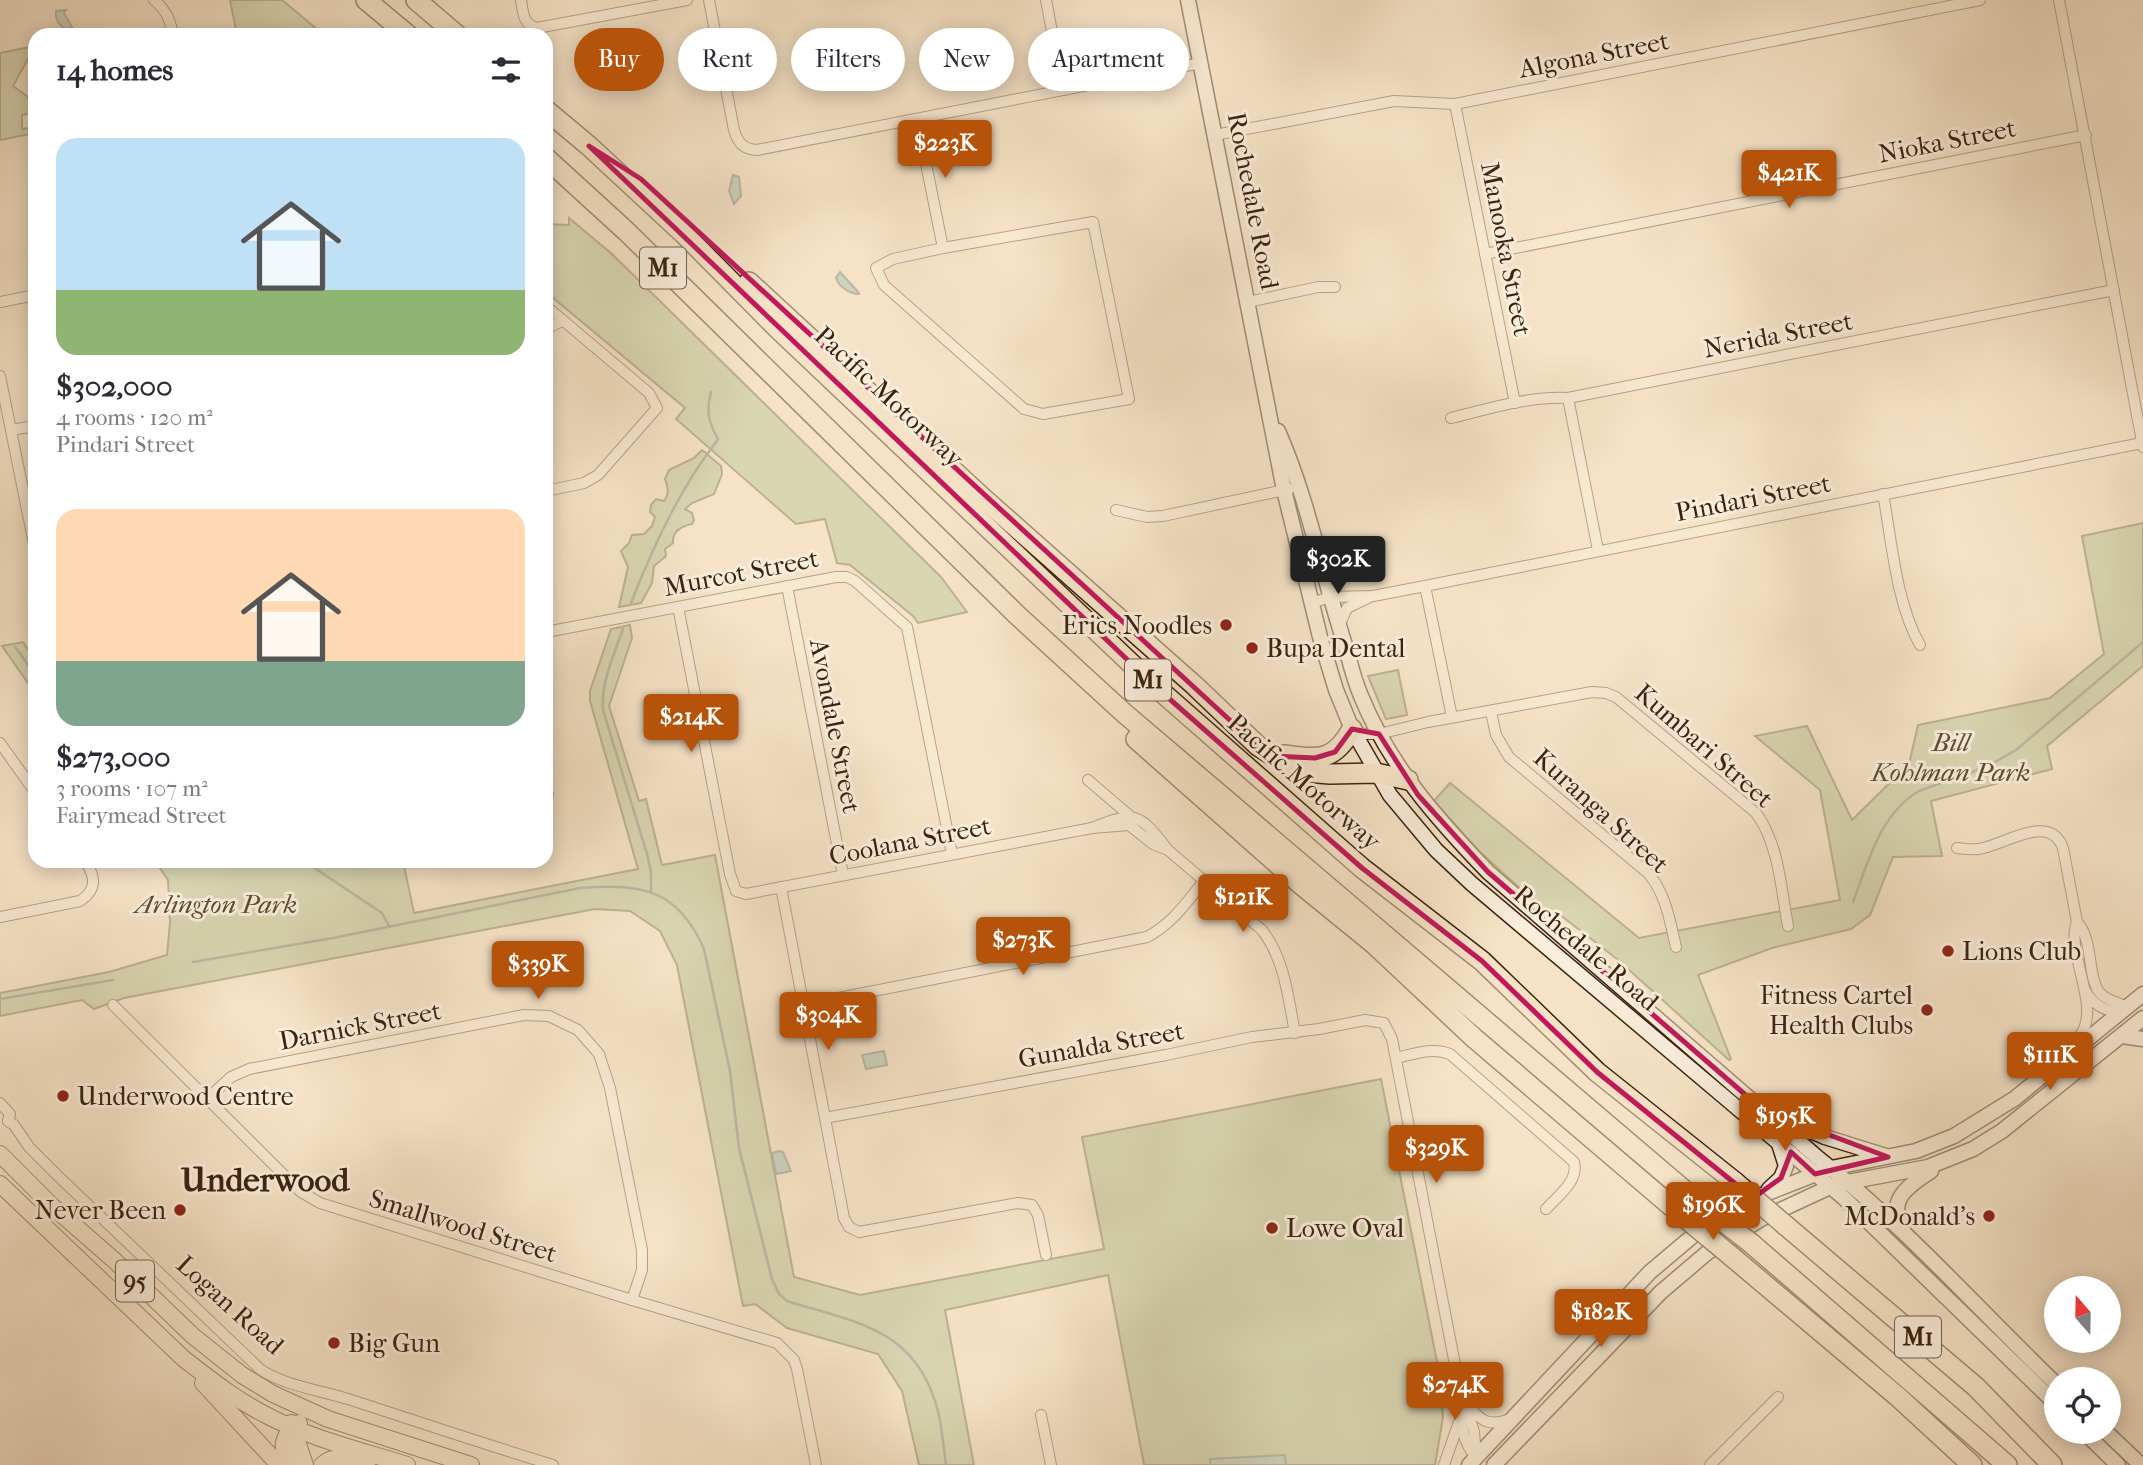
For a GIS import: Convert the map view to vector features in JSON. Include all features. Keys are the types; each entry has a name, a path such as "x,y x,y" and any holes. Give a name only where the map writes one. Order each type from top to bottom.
{"highway":[{"path":"366,0 400,28"},
{"path":"416,0 449,28"},
{"name":"Pacific Motorway","path":"553,116 686,236 776,327 1157,688 1362,868 1482,961 1597,1072 1735,1182 1976,1387 2052,1465"},
{"path":"589,146 641,179 890,413 1243,732 1272,755 1295,768 1316,774 1376,773 1408,780"},
{"name":"M1","path":"553,164 626,231 1016,614 1124,713 1697,1201 1752,1244 2007,1465"},
{"path":"911,513 982,594 1160,762 1374,945 1474,1038 1897,1396 1972,1465"},
{"path":"1272,755 1305,759 1329,755 1340,748 1352,729"}],"main road":[{"name":"Rochedale Road","path":"1188,0 1284,490 1336,690 1352,729 1376,773 1409,819 1436,850 1830,1187 2044,1392"},
{"name":"Rochedale Road","path":"1270,412 1300,486 1360,694 1379,734 1408,780 1442,824 1488,872 1903,1230 2044,1372"},
{"path":"1750,1200 1831,1168 1925,1148 1963,1131 2014,1099 2143,994"},
{"path":"1903,1230 1898,1216 1900,1198 1911,1184 1940,1164 1988,1141 2143,1017 2124,1010"},
{"path":"2122,1036 2143,1039"},
{"path":"1763,1110 1825,1137 1888,1157"},
{"path":"1476,1462 1517,1413 1662,1261 1701,1229 1775,1184 1784,1173 1786,1161 1779,1142"},
{"name":"Logan Road","path":"0,1154 201,1344 234,1370 273,1394 317,1415 471,1465"},
{"path":"1494,1465 1626,1328 1684,1271 1708,1252 1761,1219 1830,1187 1940,1164"},
{"name":"95","path":"0,1184 184,1359 279,1465"},
{"name":"95","path":"184,1359 237,1398 293,1427"},
{"name":"95","path":"273,1394 293,1427 305,1465"},
{"path":"290,1465 282,1444 285,1436 293,1427 317,1415"},
{"path":"293,1427 402,1465"},
{"path":"2096,1444 2118,1465"},
{"path":"2119,1444 2141,1465"},
{"path":"322,1465 339,1457 373,1465"}],"street":[{"path":"154,0 164,8 172,28"},
{"path":"521,0 530,27 546,28 687,0"},
{"path":"709,0 734,130 742,146 757,150 1058,91"},
{"path":"1046,0 1051,28"},
{"name":"Algona Street","path":"1215,135 1394,102 1455,104 1980,0"},
{"path":"2059,0 2143,445"},
{"path":"1189,65 1201,63"},
{"name":"Manooka Street","path":"1455,104 1515,403"},
{"path":"917,119 943,248"},
{"name":"Nioka Street","path":"1485,254 2086,135"},
{"path":"1093,222 1129,399 1043,414 1024,409 884,285 876,268 893,258 943,248 1093,222"},
{"path":"1248,302 1318,286 1335,287"},
{"name":"Nerida Street","path":"1451,418 1515,403 1554,397 1568,398 2114,290"},
{"path":"0,302 28,296"},
{"path":"553,313 649,393 657,408 598,475 583,483 553,489"},
{"path":"553,326 562,321"},
{"path":"0,376 28,514"},
{"path":"1568,398 1598,550"},
{"path":"11,430 28,427"},
{"name":"Pindari Street","path":"1312,603 1330,597 1373,596 2143,445"},
{"path":"1116,510 1147,517 1163,516 1300,486"},
{"path":"1883,494 1903,601 1910,627 1920,645"},
{"name":"Murcot Street","path":"553,631 836,576 847,577 907,627 952,854"},
{"name":"Avondale Street","path":"787,586 843,875"},
{"path":"1425,586 1452,718"},
{"name":"Pindari Street","path":"1339,626 1347,608 1373,596"},
{"name":"Coolana Street","path":"678,607 730,874 736,891 746,894 1129,820"},
{"name":"Kumbari Street","path":"1352,729 1364,734 1379,734 1592,692 1616,697 1756,813 1772,841 1788,926"},
{"name":"Kuranga Street","path":"1491,712 1496,736 1509,757 1649,874 1657,884 1666,902 1675,947"},
{"path":"0,743 28,782"},
{"path":"1087,780 1110,799 1129,820 1136,817 1168,850 1262,930 1273,943 1281,962 1295,1033"},
{"path":"1110,799 1113,813 1110,821"},
{"name":"Coolana Street","path":"1092,828 1110,821 1129,820"},
{"path":"1957,848 1980,849 2034,831 2044,831 2061,842 2077,922 2073,932 2084,988 2085,1026 2060,1061"},
{"path":"0,917 80,901 89,895 94,887 93,874 89,868"},
{"path":"803,1004 1147,937 1175,917 1204,881"},
{"path":"781,887 844,1218 849,1227 859,1232 1018,1203 1032,1205 1038,1215 1046,1255"},
{"path":"2077,922 2085,930 2098,990 2124,1010"},
{"path":"2084,988 2096,1005 2124,1010"},
{"name":"Smallwood Street","path":"113,1005 301,1192 320,1203 766,1339 786,1350 797,1369 817,1465"},
{"name":"Darnick Street","path":"207,1099 231,1077 249,1069 524,1016 549,1016 578,1030 599,1054 610,1088 642,1250 642,1270 632,1300"},
{"name":"Gunalda Street","path":"825,1118 1252,1037 1295,1033 1365,1020 1384,1023 1391,1033 1396,1058"},
{"path":"1476,1462 1468,1448 1460,1415 1458,1380 1396,1058 1432,1051 1450,1055 1574,1161 1574,1178 1546,1209"},
{"name":"Logan Road","path":"0,1103 10,1114 4,1122 13,1124 29,1147 50,1169 261,1370 285,1381 553,1465"},
{"path":"1458,1380 1474,1432 1476,1462"},
{"path":"1710,1465 1778,1397"},
{"path":"1465,1399 1477,1418 1486,1422 1503,1422 1517,1413"},
{"path":"1041,1415 1051,1465"},
{"path":"1444,1465 1460,1415"}],"highlighted area":[{"path":"589,146 641,179 1258,746 1272,756 1315,758 1335,752 1352,729 1379,734 1418,795 1488,872 1763,1110 1888,1157 1815,1174 1791,1152 1781,1178 1753,1198 1597,1072 1482,961 1362,868 1157,688"}],"green space":[{"path":"230,0 282,0 316,28 236,28"},
{"path":"28,47 28,59 13,86 28,97 28,114 22,115 22,129 28,128 28,134 0,140 0,53"},
{"path":"569,218 612,254 941,577 967,612 918,623 850,565 837,563 825,519 796,524 676,419 685,408 553,298 553,224 569,225"},
{"path":"702,450 721,466 722,474 714,494 692,503 685,509 692,513 694,520 692,524 676,532 673,543 665,549 666,556 654,566 652,583 641,603 619,607 628,567 621,551 632,535 644,534 652,526 655,517 650,512 651,505 656,499 666,499 668,490 665,479 669,470 694,458"},
{"name":"Bill Kohlman Park","path":"2143,523 2143,666 2047,746 2052,769 1931,801 1942,856 1893,857 1870,915 1851,929 1772,948 1698,975 1731,1059 1729,1060 1617,959 1559,914 1554,919 1478,850 1434,801 1450,783 1639,938 1840,900 1820,790 1755,736 1807,726 1852,820 1909,764 1918,725 2050,698 2104,654 2082,536"},
{"name":"Arlington Park","path":"630,625 632,638 609,706 639,801 646,799 662,865 715,855 794,1277 860,1295 1104,1249 1082,1137 1381,1079 1439,1372 1443,1417 1435,1465 1144,1465 1108,1275 945,1310 974,1465 919,1465 902,1391 878,1354 787,1328 755,1304 743,1306 677,965 660,931 630,911 595,909 124,998 94,1009 82,1000 0,1016 0,993 109,972 167,955 170,922 168,880 160,868 404,868 414,913 638,869 590,701 590,691 611,629"},
{"path":"23,642 28,650 28,683 2,646"},
{"path":"1398,670 1407,715 1386,719 1368,676"}],"water":[{"path":"66,10 64,13 72,27 63,28 60,25 56,11"},
{"path":"733,175 739,177 741,196 734,204 729,191"},
{"path":"840,272 859,294 840,284 836,278"},
{"path":"884,1051 887,1065 866,1069 862,1055"},
{"path":"783,1152 791,1171 776,1174 772,1153"},
{"path":"1285,1455 1286,1465 1210,1465 1210,1459"}],"waterway":[{"path":"631,603 675,506 718,439 709,416 711,392"},
{"path":"623,629 606,678 603,710 647,854 651,892"},
{"path":"1853,902 1877,840 1894,812 1906,801 1919,791 1986,767 2016,750 2143,642"},
{"path":"15,647 28,665"},
{"path":"314,868 382,913 389,926"},
{"path":"193,962 333,938 580,888 639,889 669,902 694,929 704,949 730,1071 739,1148 772,1279 779,1294 787,1301 857,1322 877,1331 895,1342 911,1357 924,1376 935,1401 946,1465"},
{"path":"0,999 113,980"}],"place":[{"name":"Erics Noodles","path":"1226,625"},
{"name":"Bupa Dental","path":"1252,648"},
{"name":"Lions Club","path":"1948,951"},
{"name":"Fitness Cartel Health Clubs","path":"1927,1010"},
{"name":"Underwood Centre","path":"63,1096"},
{"name":"Never Been","path":"180,1210"},
{"name":"McDonald's","path":"1989,1216"},
{"name":"Lowe Oval","path":"1272,1228"},
{"name":"Big Gun","path":"334,1343"}],"district":[{"name":"Underwood","path":"265,1180"}]}
